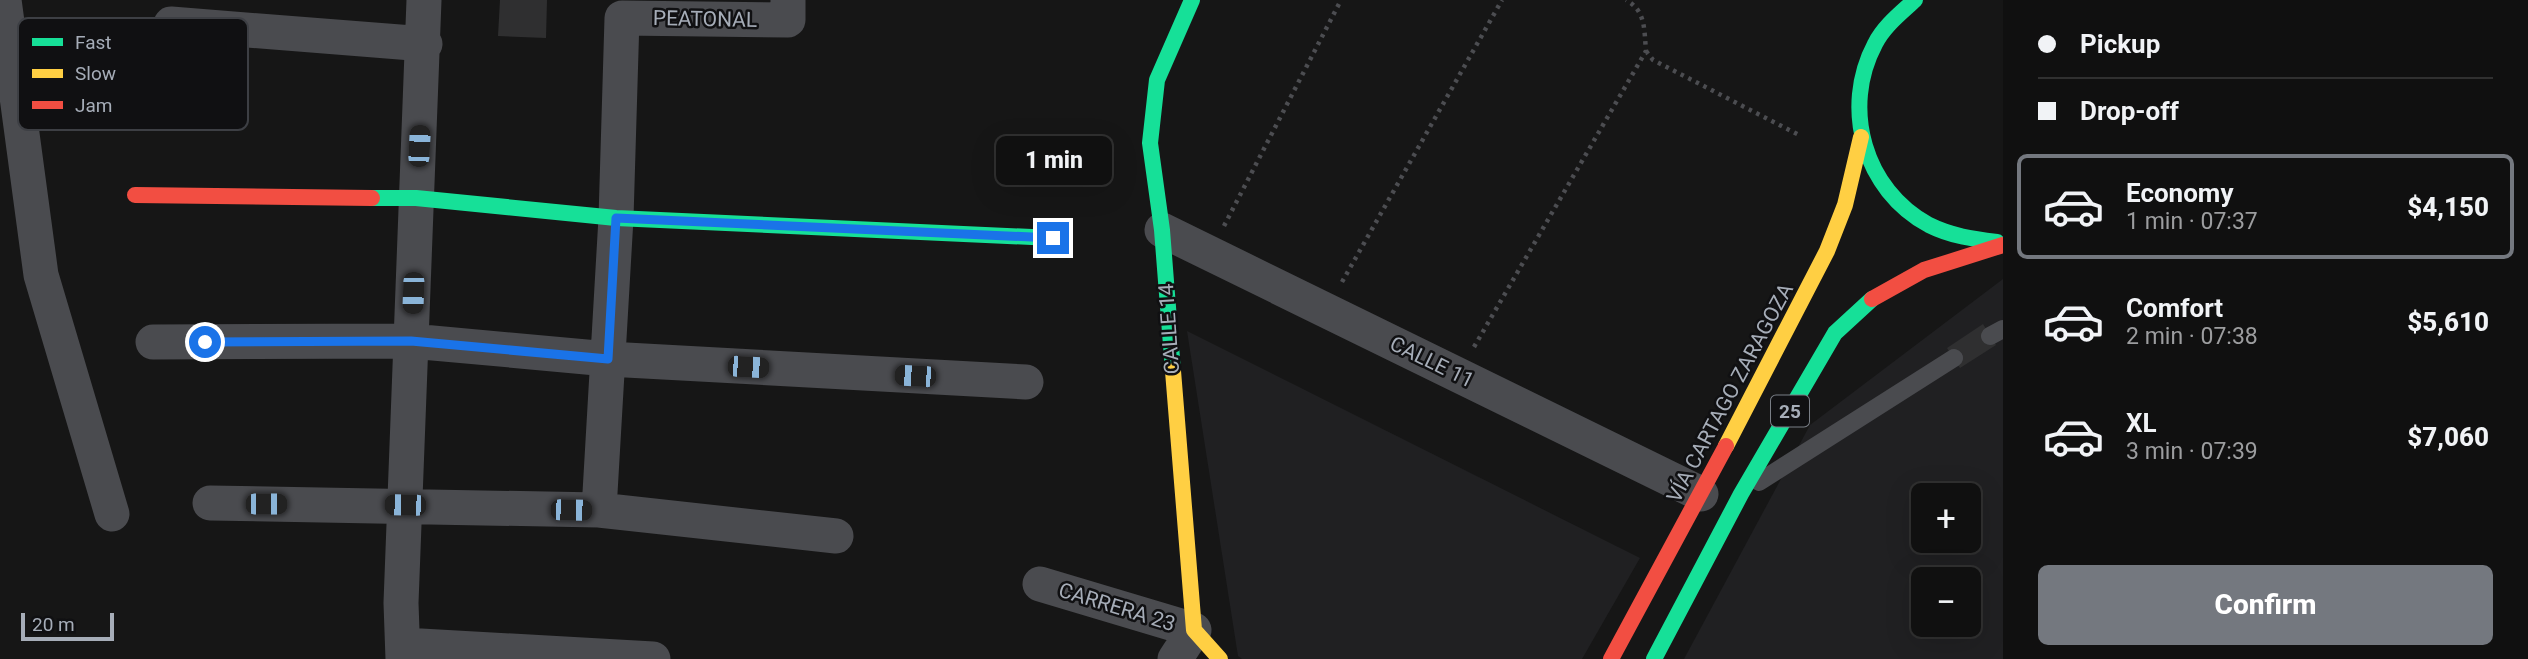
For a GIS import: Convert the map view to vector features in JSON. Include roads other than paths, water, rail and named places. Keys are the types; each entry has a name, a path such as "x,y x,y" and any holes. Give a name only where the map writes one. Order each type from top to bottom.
{"main road":[{"name":"CALLE 14","path":"1192,0 1157,80 1150,143 1162,230 1194,630"},
{"name":"25","path":"1915,0 1893,19 1874,44 1863,74 1858,105 1861,137 1879,180 1904,210 1927,226 1954,238 2003,243"},
{"name":"VÍA CARTAGO ZARAGOZA","path":"1612,659 1827,251 1845,205 1861,137"},
{"path":"135,195 416,198 616,218 1053,238"},
{"name":"25","path":"1654,659 1741,494 1835,334 1876,295 1924,270 2003,243"},
{"path":"1194,630 1220,659"}],"street":[{"path":"5,0 18,99"},
{"path":"424,0 425,44 416,198 405,505 403,652 653,659"},
{"name":"PEATONAL","path":"616,218 622,18 788,10"},
{"path":"248,30 425,44"},
{"path":"22,130 41,275 112,514"},
{"path":"599,510 616,218"},
{"name":"CALLE 11","path":"1162,230 1701,494"},
{"path":"153,342 411,341 608,359 1026,382"},
{"path":"210,503 599,510 836,536"},
{"name":"CARRERA 23","path":"1040,584 1194,630"},
{"path":"1175,659 1194,630"}],"lane":[{"path":"1741,494 1954,358"}]}
